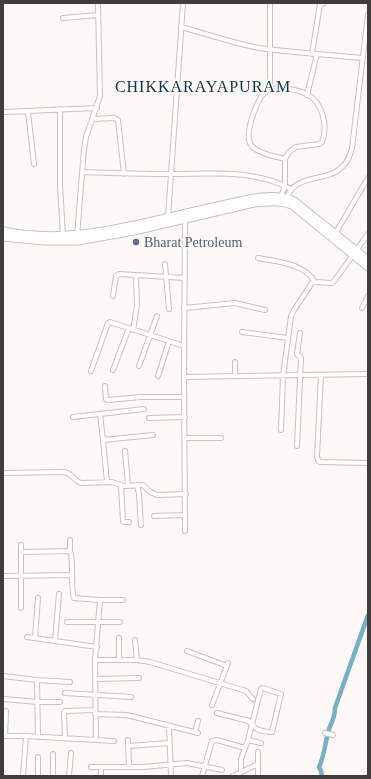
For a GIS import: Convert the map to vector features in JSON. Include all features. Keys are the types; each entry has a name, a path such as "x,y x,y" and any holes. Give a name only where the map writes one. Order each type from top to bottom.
{"main road":[{"path":"3,237 44,241 111,236 254,198 270,196 283,200 294,201 334,236 368,260"},
{"path":"3,231 29,235 78,238 168,217 185,217"},
{"path":"355,252 368,267"}],"street":[{"path":"78,238 84,149 97,108 101,86 98,3"},
{"path":"168,217 183,3"},
{"path":"270,3 270,88"},
{"path":"312,54 320,4 324,3"},
{"path":"283,200 291,189 303,181 336,171 342,167 348,158 352,148 368,14"},
{"path":"63,18 98,15"},
{"path":"181,27 236,43 269,49 362,58"},
{"path":"307,95 317,54"},
{"path":"283,200 286,159 289,152 296,147 319,144 322,142 324,137 324,122 322,112 317,104 307,95 286,89 270,88 262,95 252,116 248,139 252,146 256,149 273,156 286,159"},
{"path":"3,112 97,108"},
{"path":"60,109 60,185 63,236"},
{"path":"28,112 34,164"},
{"path":"93,119 114,118 118,120 124,174"},
{"path":"82,172 124,174 238,174 261,178 291,189"},
{"path":"334,236 368,178"},
{"path":"185,217 185,531"},
{"path":"281,430 283,376 291,316 312,283 332,283 335,280 368,234"},
{"path":"258,258 289,264 300,268 308,272 315,282"},
{"path":"165,264 169,309"},
{"path":"114,296 116,276 120,274 185,278"},
{"path":"113,370 131,329 137,305 136,275"},
{"path":"362,308 368,296"},
{"path":"184,308 235,303 266,310"},
{"path":"139,366 157,316"},
{"path":"91,371 108,323 110,322 114,322 184,346"},
{"path":"242,332 288,338"},
{"path":"297,446 301,358 297,354 300,333"},
{"path":"158,376 169,341"},
{"path":"235,376 236,362"},
{"path":"184,377 368,374"},
{"path":"321,375 318,460 320,462 368,462"},
{"path":"105,386 106,399 108,400 141,397 184,397"},
{"path":"73,417 144,409"},
{"path":"100,414 107,482"},
{"path":"149,418 185,417"},
{"path":"103,440 152,435"},
{"path":"185,438 221,438"},
{"path":"125,451 128,486"},
{"path":"3,473 65,472 81,483 107,482 128,486 143,485 150,492 157,495 186,494"},
{"path":"121,485 123,521 129,522"},
{"path":"137,485 141,525"},
{"path":"154,516 186,515"},
{"path":"70,540 70,551 72,554 71,575 74,598 78,600 123,600"},
{"path":"21,545 21,608"},
{"path":"22,552 70,551"},
{"path":"3,576 71,575"},
{"path":"55,641 58,594"},
{"path":"35,638 38,598"},
{"path":"96,740 95,660 100,600"},
{"path":"67,622 120,622"},
{"path":"27,637 97,647"},
{"path":"119,638 119,660"},
{"path":"135,640 137,660"},
{"path":"187,652 227,664 212,705"},
{"path":"95,660 137,660 150,662 246,691 253,699"},
{"path":"3,676 70,682"},
{"path":"95,679 139,678"},
{"path":"37,680 38,737"},
{"path":"217,713 250,721 252,726 259,730 272,732 282,694 263,688 261,689 252,726 241,759 241,772"},
{"path":"65,693 131,697"},
{"path":"4,699 60,702"},
{"path":"6,711 4,736 114,741"},
{"path":"65,738 65,711 127,715 197,733 198,721"},
{"path":"168,726 171,776"},
{"path":"325,733 333,735"},
{"path":"23,776 26,736"},
{"path":"128,740 129,767"},
{"path":"202,776 212,741 217,740 245,748"},
{"path":"248,740 261,743"},
{"path":"129,746 169,743"},
{"path":"258,752 258,776"},
{"path":"69,776 70,753"},
{"path":"52,776 53,754"},
{"path":"38,757 38,776"},
{"path":"91,767 129,767 187,763 222,770"},
{"path":"233,776 258,764"},
{"path":"100,776 101,768"}],"waterway":[{"path":"322,776 319,767 323,757 329,729 368,615"}],"place":[{"name":"Bharat Petroleum","path":"136,242"}],"district":[{"name":"CHIKKARAYAPURAM","path":"203,86"}]}
